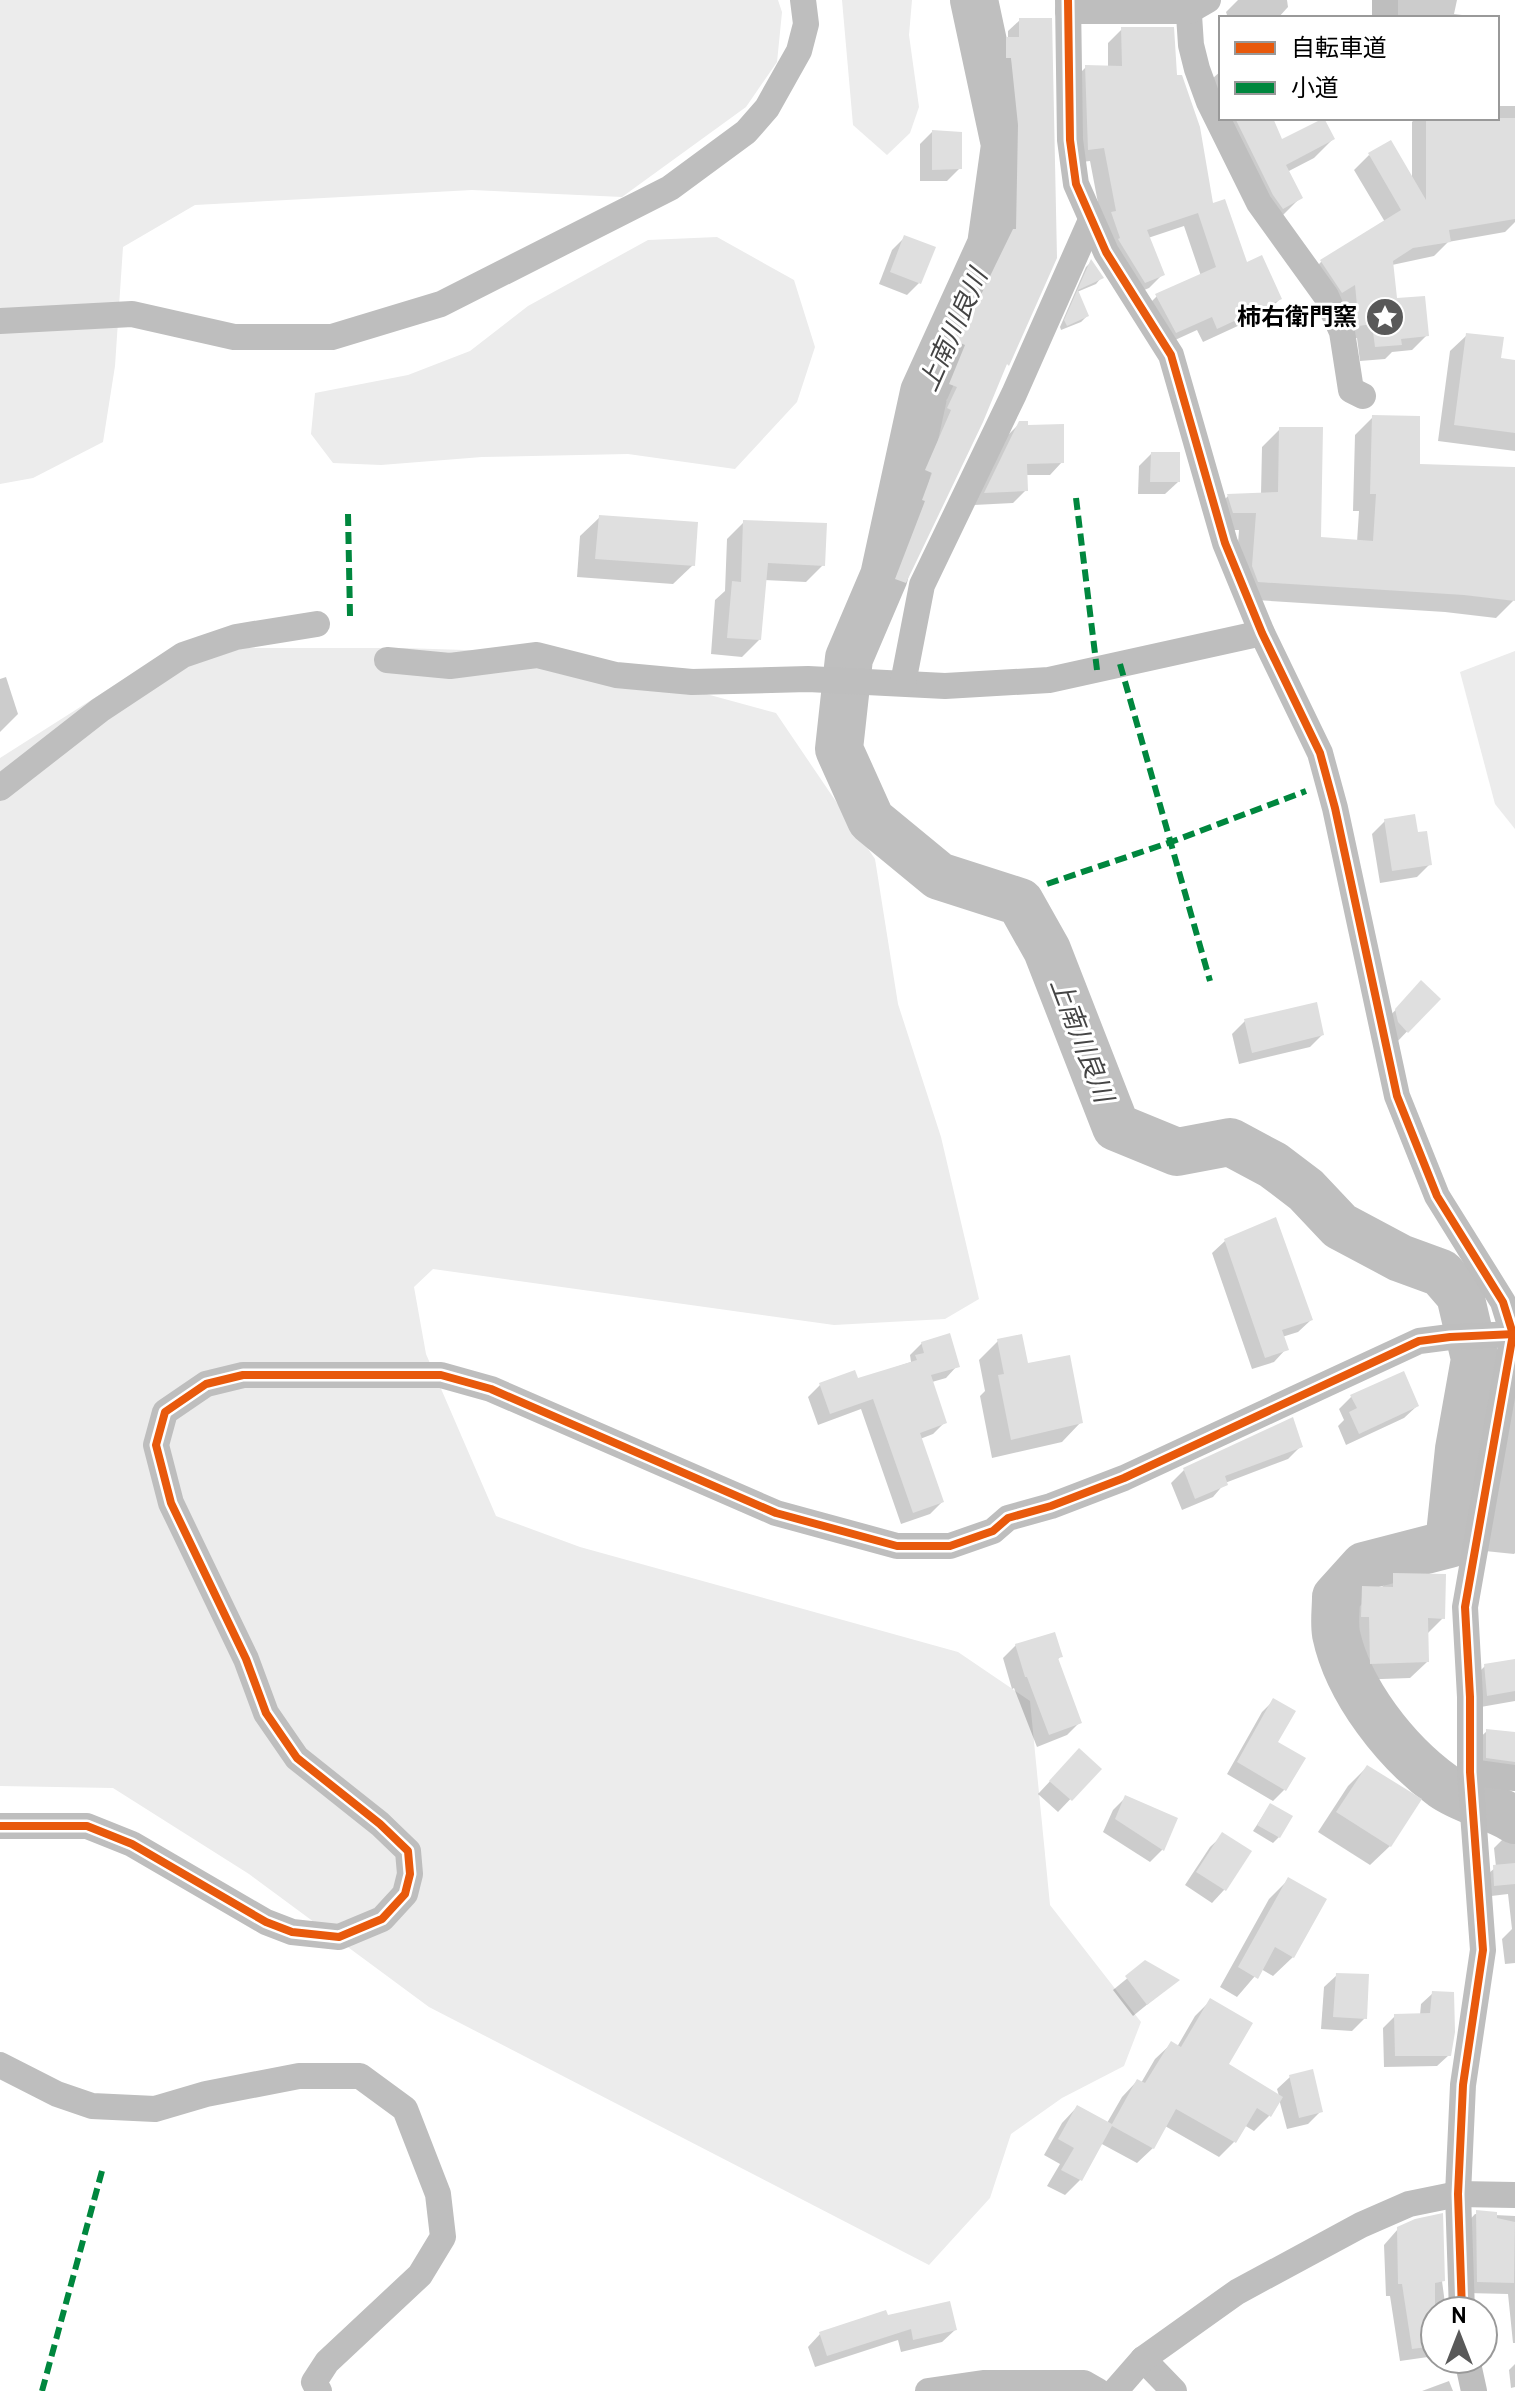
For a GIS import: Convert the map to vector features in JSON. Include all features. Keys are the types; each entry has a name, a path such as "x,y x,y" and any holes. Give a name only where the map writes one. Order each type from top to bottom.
{"street":[{"path":"0,321 132,314 234,337 332,337 441,304 670,188 746,132 767,108 799,51 806,24 803,0"},
{"path":"1363,396 1351,390 1342,332 1326,296 1259,203 1209,102 1194,57 1195,4 1068,5 1070,140 1076,184 1106,252 1171,355 1225,543 1262,633 1320,753 1335,808 1397,1096 1437,1196 1503,1302 1506,1335 1465,1607 1470,1772 1483,1950 1463,2085 1458,2194 1461,2295"},
{"path":"903,683 922,585 1014,394 1091,220"},
{"path":"0,788 100,710 183,655 236,637 317,624"},
{"path":"387,660 450,666 537,655 616,675 692,682 808,679 945,686 1049,680 1262,633"},
{"path":"0,1826 87,1826 132,1844 266,1922 292,1932 339,1937 382,1919 405,1894 410,1874 408,1851 380,1824 297,1758 266,1713 246,1659 171,1503 156,1445 165,1412 206,1384 243,1375 441,1375 491,1389 776,1513 897,1546 950,1546 993,1531 1008,1518 1051,1506 1124,1478 1419,1341 1506,1335"},
{"path":"1470,1772 1515,1778"},
{"path":"0,2065 57,2094 92,2106 155,2109 206,2094 299,2076 360,2076 405,2109 438,2194 443,2237 420,2275 327,2362 314,2382 319,2391"},
{"path":"1115,2391 1143,2359 1237,2292 1361,2225 1409,2204 1458,2194 1515,2195"},
{"path":"1143,2359 1174,2391"},
{"path":"928,2391 983,2383 1084,2383 1098,2391"}],"shaded area":[{"path":"0,0 778,0 782,12 777,62 746,107 622,197 472,190 195,205 123,247 115,366 103,442 33,478 0,484"},
{"path":"842,0 912,0 909,35 919,107 910,133 887,155 853,125"},
{"path":"717,237 794,280 815,347 797,402 735,469 628,454 482,457 381,465 333,463 311,434 315,393 408,375 470,351 528,306 648,240"},
{"path":"173,648 403,648 556,653 776,713 875,859 898,1004 941,1137 979,1299 945,1319 834,1325 433,1269 414,1287 426,1354 496,1516 580,1547 958,1652 1030,1701 1050,1905 1141,2022 1124,2066 1062,2098 1011,2134 990,2198 929,2265 429,2007 249,1874 113,1788 0,1786 0,758"},
{"path":"1515,651 1515,829 1495,804 1460,672"}],"building":[{"path":"1019,18 1052,18 1057,258 906,583 895,579 925,501 922,500 932,473 925,470 951,410 947,408 957,387 949,384 965,345 956,341 1013,229 1016,229 1018,125 1011,58 1006,58 1006,37 1019,37"},
{"path":"1121,27 1174,27 1177,75 1182,75 1200,127 1213,203 1225,199 1247,262 1262,255 1282,299 1217,329 1212,317 1176,333 1155,294 1216,267 1198,213 1147,230 1165,275 1145,283 1118,239 1111,212 1116,211 1104,148 1088,150 1085,65 1122,66"},
{"path":"1515,118 1515,219 1449,230 1451,242 1413,248 1393,261 1397,298 1425,296 1429,336 1401,339 1402,345 1375,347 1372,324 1359,326 1355,285 1342,293 1320,260 1401,210 1368,153 1391,140 1426,200 1426,120"},
{"path":"1236,120 1274,120 1282,139 1325,120 1335,139 1286,165 1303,198 1283,209"},
{"path":"932,130 962,132 962,169 932,170"},
{"path":"904,235 936,247 921,284 890,272"},
{"path":"1091,259 1104,278 1078,290 1089,316 1067,326 1064,320"},
{"path":"1466,333 1504,337 1501,358 1515,360 1515,433 1454,425"},
{"path":"1372,415 1420,416 1420,464 1515,467 1515,601 1258,582 1252,566 1256,513 1233,513 1227,494 1278,492 1279,427 1323,427 1321,537 1373,541 1376,494 1370,494"},
{"path":"1019,421 1028,421 1028,425 1064,424 1064,463 1027,464 1028,491 984,493"},
{"path":"1151,452 1180,452 1180,482 1150,482"},
{"path":"599,515 698,522 695,566 595,559"},
{"path":"743,520 827,523 825,566 768,563 761,640 727,638 732,581 741,582"},
{"path":"1415,814 1418,832 1427,831 1432,865 1392,871 1384,819"},
{"path":"1421,980 1441,999 1408,1033 1398,1022 1395,1009"},
{"path":"1317,1002 1324,1035 1252,1053 1244,1019"},
{"path":"1276,1217 1313,1320 1282,1330 1289,1350 1265,1358 1224,1239"},
{"path":"950,1333 960,1367 931,1375 947,1423 920,1433 944,1502 913,1513 873,1399 830,1414 819,1383 855,1370 858,1378 917,1360 915,1355 924,1353 921,1342"},
{"path":"1022,1334 1028,1363 1070,1355 1083,1423 1011,1440 998,1375 1004,1374 997,1339"},
{"path":"1404,1371 1419,1406 1359,1434 1349,1412 1357,1408 1350,1395"},
{"path":"1293,1417 1303,1447 1225,1476 1228,1485 1195,1499 1183,1468"},
{"path":"1393,1573 1446,1574 1445,1619 1428,1618 1429,1662 1370,1664 1369,1617 1361,1617 1362,1586 1393,1587"},
{"path":"1055,1632 1063,1657 1058,1658 1082,1723 1049,1735 1015,1644"},
{"path":"1515,1659 1515,1691 1487,1696 1484,1664"},
{"path":"1273,1698 1296,1711 1278,1742 1306,1758 1286,1791 1237,1762"},
{"path":"1486,1729 1515,1732 1515,1762 1486,1758"},
{"path":"1079,1748 1102,1769 1072,1801 1049,1781"},
{"path":"1367,1765 1422,1799 1391,1847 1336,1812"},
{"path":"1125,1795 1178,1818 1164,1851 1115,1819"},
{"path":"1270,1803 1293,1816 1280,1838 1257,1825"},
{"path":"1222,1832 1252,1851 1226,1891 1196,1872"},
{"path":"1515,1863 1515,1884 1494,1886 1493,1865"},
{"path":"1288,1877 1327,1899 1294,1958 1275,1947 1258,1979 1238,1967"},
{"path":"1145,1960 1180,1980 1147,2005 1125,1976"},
{"path":"1336,1973 1369,1974 1367,2019 1333,2017"},
{"path":"1432,1991 1454,1992 1455,2032 1451,2056 1395,2056 1394,2014 1430,2013"},
{"path":"1210,1998 1253,2023 1229,2064 1283,2097 1271,2117 1257,2108 1236,2143 1176,2109 1154,2149 1112,2126 1082,2181 1061,2170 1074,2148 1058,2139 1077,2105 1112,2124 1137,2079 1145,2083 1171,2041 1181,2047"},
{"path":"1313,2069 1323,2112 1299,2118 1289,2075"},
{"path":"1476,2210 1497,2212 1497,2218 1515,2222 1514,2283 1477,2282"},
{"path":"1443,2213 1445,2281 1435,2283 1435,2295 1419,2295 1419,2348 1412,2349 1402,2284 1398,2284 1397,2227 1415,2219"},
{"path":"950,2301 957,2330 913,2340 911,2329 827,2356 819,2332 886,2310 888,2315"}],"waterway":[{"name":"上南川良川","path":"974,0 1005,145 991,245 924,392 884,576 849,658 839,749 871,820 939,876 1020,902 1047,950 1116,1127 1177,1152 1230,1142 1273,1165 1306,1190 1340,1226 1400,1258 1441,1273 1460,1295 1475,1359 1459,1449 1449,1544 1364,1566 1336,1597 1335,1629 1342,1656 1363,1698 1376,1719 1408,1756 1451,1791 1515,1820"}],"marked path":[{"path":"1076,498 1097,670"},
{"path":"348,514 350,616"},
{"path":"1120,664 1210,981"},
{"path":"1047,884 1306,791"},
{"path":"42,2391 102,2171"}],"cycle path":[{"path":"1068,0 1070,140 1076,184 1106,252 1171,355 1225,543 1262,633 1320,753 1335,808 1397,1096 1437,1196 1503,1302 1513,1334 1465,1607 1470,1772 1483,1950 1463,2085 1458,2194 1461,2295"},
{"path":"0,1826 87,1826 132,1844 266,1922 292,1932 339,1937 382,1919 405,1894 410,1874 408,1851 380,1824 297,1758 266,1713 246,1659 171,1503 156,1445 165,1412 206,1384 243,1375 441,1375 491,1389 776,1513 897,1546 950,1546 993,1531 1008,1518 1051,1506 1124,1478 1419,1341 1515,1334"}],"place":[{"name":"柿右衛門窯","path":"1385,317"}]}
